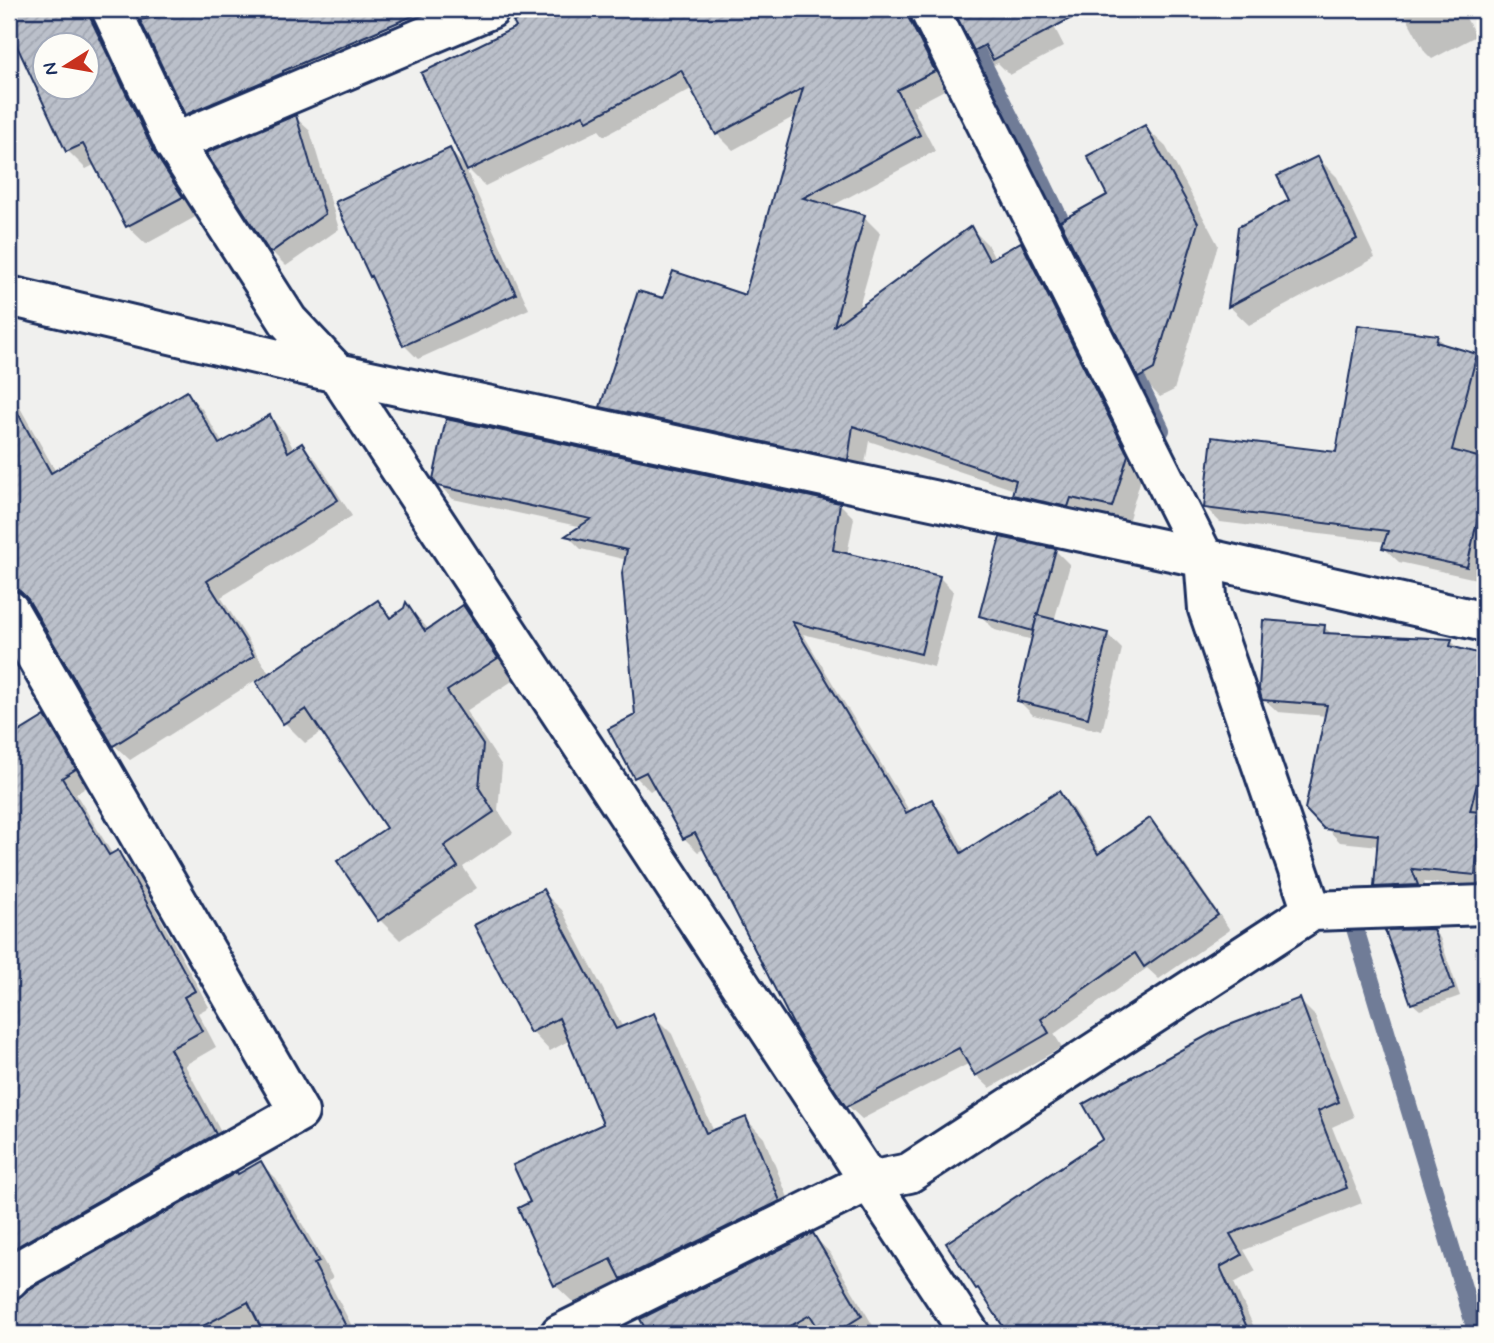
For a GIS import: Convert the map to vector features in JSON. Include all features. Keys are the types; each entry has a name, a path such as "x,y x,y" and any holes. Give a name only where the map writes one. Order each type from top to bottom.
{"street":[{"path":"111,9 174,143 288,321 337,373 970,1334"},
{"path":"174,143 490,9"},
{"path":"929,9 1204,558 1208,609 1312,911"},
{"path":"9,296 337,373 1204,558 1485,622"},
{"path":"9,610 299,1112 14,1273 9,1279"},
{"path":"560,1334 869,1181 909,1174 1312,911 1485,905"}],"building":[{"path":"9,9 86,9 97,32 32,32 32,79 9,29"},
{"path":"199,9 429,9 185,115 140,20"},
{"path":"538,9 907,9 909,19 935,71 897,90 920,135 803,198 865,215 834,326 971,226 989,260 1021,242 1128,455 1112,507 1071,498 1068,507 1012,495 1016,480 853,426 848,460 600,407 638,291 663,298 673,271 745,295 803,88 716,135 681,70 587,121 583,115 467,171 421,73 516,27 513,22"},
{"path":"953,9 1088,9 993,60 985,45 974,51"},
{"path":"102,43 154,152 183,197 126,227 83,144 66,152 43,102 102,102"},
{"path":"296,115 325,214 270,253 206,153"},
{"path":"1145,125 1198,223 1154,369 1138,378 1060,221 1107,195 1087,156"},
{"path":"450,148 516,294 403,346 335,202"},
{"path":"1318,156 1357,239 1228,307 1238,227 1289,200 1277,176"},
{"path":"1358,325 1438,335 1436,342 1477,354 1452,450 1485,459 1485,485 1467,567 1382,548 1388,531 1204,508 1212,437 1336,452"},
{"path":"187,391 219,444 270,415 288,452 302,443 338,500 207,581 254,656 113,746 28,599 14,589 9,580 9,397 51,473"},
{"path":"446,419 840,503 833,550 940,576 921,654 792,622 906,813 932,799 961,853 1059,791 1098,854 1150,818 1218,915 1144,967 1135,953 1041,1019 1049,1033 975,1076 959,1048 846,1107 797,1032 695,833 683,839 646,772 634,778 608,729 635,715 622,573 627,550 565,536 591,519 438,486 433,479"},
{"path":"1000,537 1056,549 1033,631 979,616"},
{"path":"378,600 390,618 404,608 406,602 425,631 463,605 498,658 447,691 483,745 479,788 494,812 444,846 458,867 378,921 337,861 386,828 306,709 283,724 256,682"},
{"path":"1037,615 1108,633 1088,718 1017,701"},
{"path":"1263,620 1325,625 1324,633 1452,639 1450,646 1485,655 1485,753 1470,811 1481,812 1475,875 1412,869 1418,885 1374,887 1378,835 1324,829 1305,809 1327,705 1262,700 1259,689"},
{"path":"45,716 76,769 62,778 109,855 118,850 195,991 184,997 202,1031 170,1049 216,1134 9,1251 9,738"},
{"path":"543,889 616,1029 654,1013 706,1133 746,1117 780,1201 621,1279 611,1259 554,1286 518,1208 530,1202 513,1165 603,1124 559,1018 530,1033 474,925"},
{"path":"1433,929 1454,989 1411,1004 1385,930"},
{"path":"1300,998 1339,1102 1318,1111 1347,1188 1230,1234 1242,1255 1220,1267 1250,1334 1008,1334 946,1243 1103,1139 1083,1104 1219,1029"},
{"path":"261,1161 319,1262 314,1264 350,1334 264,1334 248,1302 188,1334 9,1334 9,1300 17,1299 28,1290"},
{"path":"813,1233 862,1316 833,1334 822,1334 810,1315 776,1334 648,1334 640,1319"}],"waterway":[{"path":"955,9 1031,159 1161,430"},
{"path":"1340,910 1354,925 1477,1334"}]}
